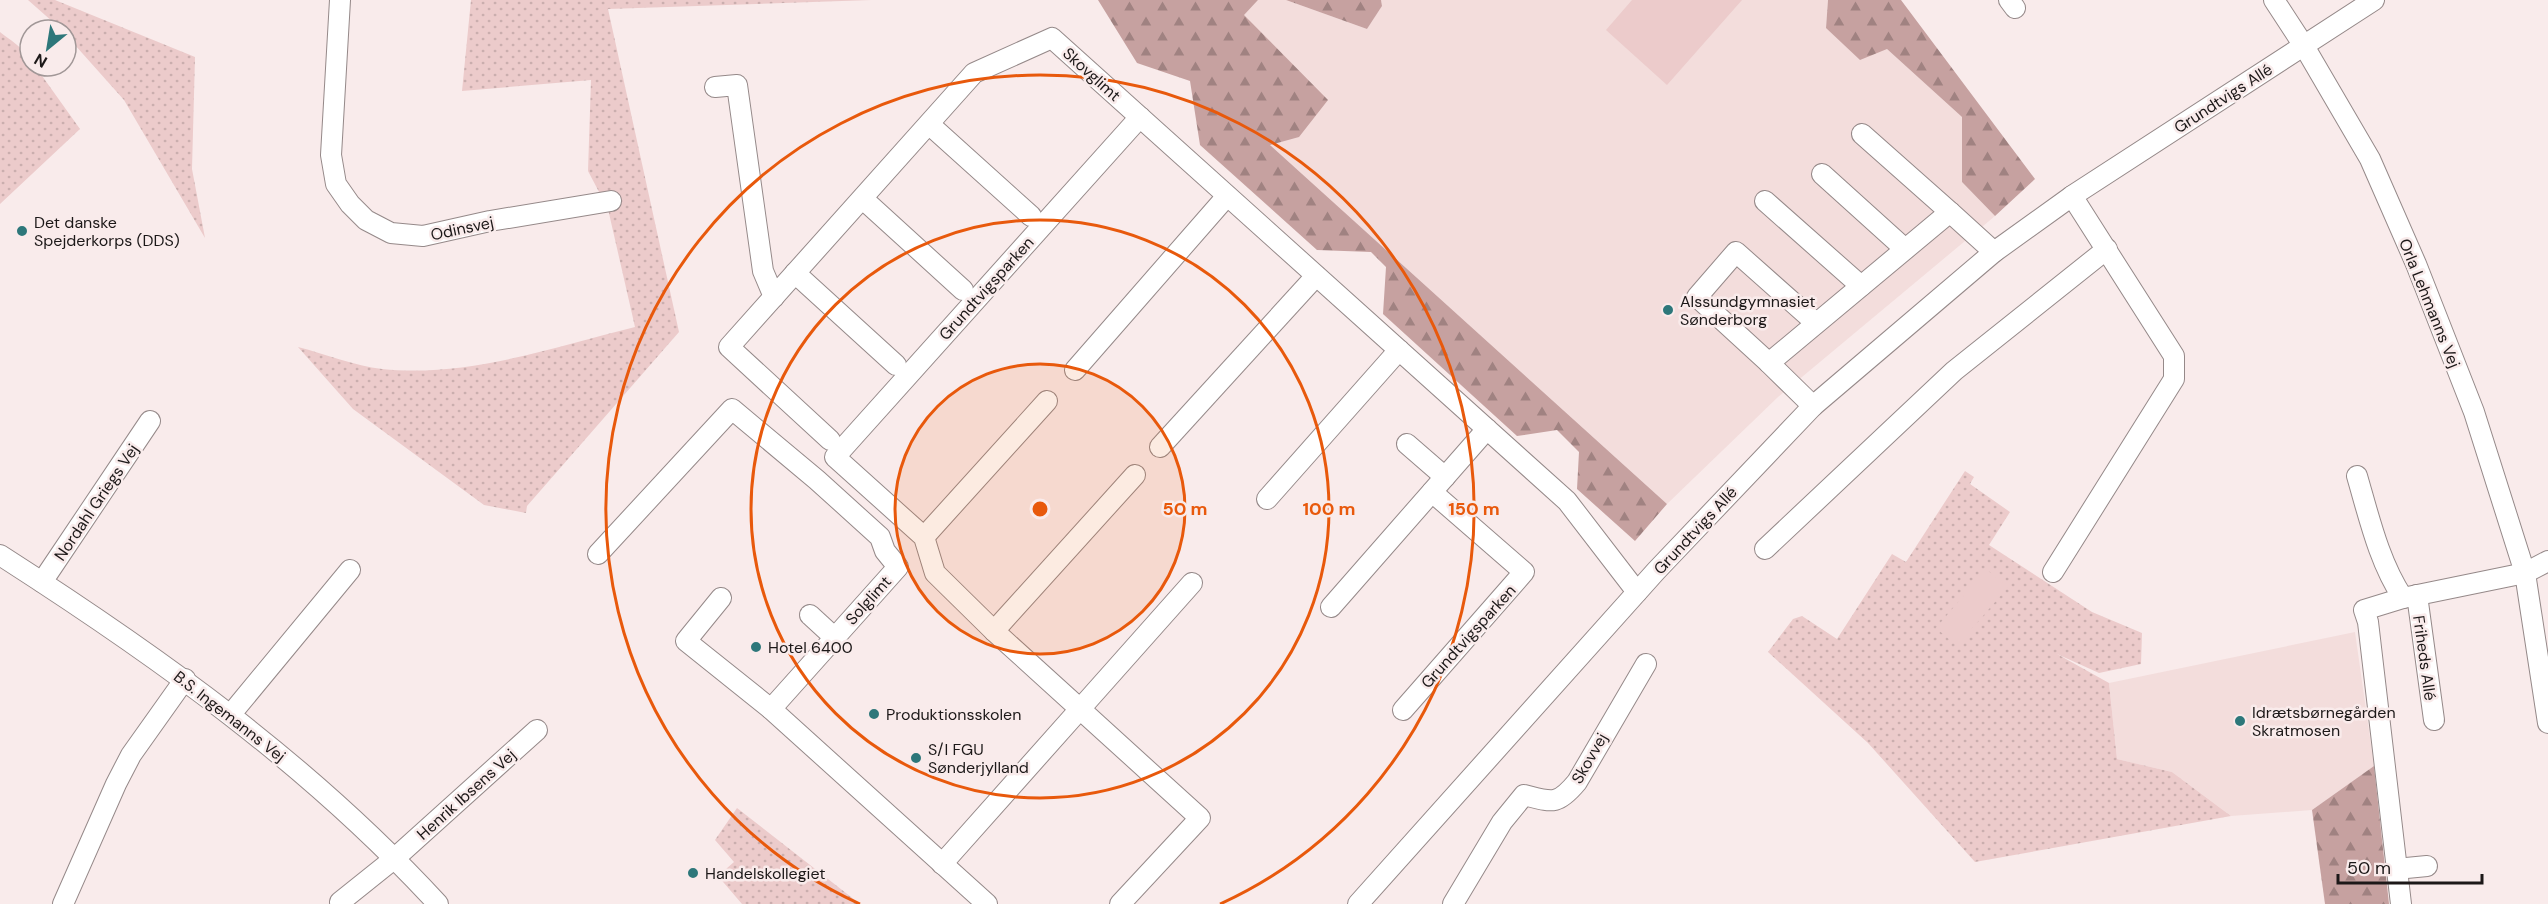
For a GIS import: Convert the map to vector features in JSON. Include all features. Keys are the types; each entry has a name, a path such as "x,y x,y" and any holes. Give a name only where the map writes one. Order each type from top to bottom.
{"street":[{"name":"Odinsvej","path":"340,0 331,155 336,184 350,204 366,220 391,233 423,236 490,221 611,201"},
{"name":"Orla Lehmanns Vej","path":"2274,0 2304,46 2370,159 2416,264 2474,412 2525,573"},
{"name":"Grundtvigs Allé","path":"1358,904 1637,592 1813,406 1994,252 2072,196 2374,0"},
{"name":"Skovglimt","path":"830,440 725,351 975,74 1052,38 1140,117"},
{"path":"716,87 737,85 763,271 774,297"},
{"path":"1140,117 1567,501 1637,592"},
{"name":"Grundtvigsparken","path":"924,537 835,457 1140,117"},
{"path":"930,125 1031,216"},
{"path":"1862,134 1994,252"},
{"path":"1822,174 1905,249"},
{"path":"1075,370 1227,196"},
{"path":"2053,572 2174,379 2174,356 2072,196"},
{"path":"863,199 963,290"},
{"path":"1765,201 1861,286"},
{"path":"1769,363 1950,212"},
{"path":"1765,549 1954,371 2107,249"},
{"path":"1813,406 1697,297 1736,252 1816,324"},
{"path":"795,273 896,365"},
{"path":"1160,447 1316,276"},
{"path":"1267,499 1399,350"},
{"path":"1047,401 924,537 935,573 994,631 1200,818 1120,904"},
{"name":"Solglimt","path":"598,554 732,409 817,480 880,537 885,551 898,567 771,709"},
{"name":"Nordahl Griegs Vej","path":"42,582 150,421"},
{"path":"1331,607 1487,429"},
{"path":"1407,444 1438,485"},
{"path":"994,631 1135,475"},
{"path":"2357,476 2380,552 2394,585 2410,597"},
{"name":"Grundtvigsparken","path":"1403,710 1524,573 1438,485"},
{"name":"B.S. Ingemanns Vej","path":"0,555 185,679 231,714 307,776 395,858 438,904"},
{"name":"Friheds Allé","path":"2401,904 2368,622 2364,610 2410,597 2525,573 2548,561"},
{"path":"231,714 350,570"},
{"path":"2525,573 2548,723"},
{"path":"942,864 1192,583"},
{"name":"Friheds Allé","path":"2410,597 2434,720"},
{"path":"721,598 686,640 771,709 987,904"},
{"path":"810,615 835,638"},
{"name":"Skovvej","path":"1453,904 1502,822 1524,795 1553,802 1565,796 1576,782 1646,664"},
{"path":"63,904 131,755 185,679"},
{"name":"Henrik Ibsens Vej","path":"340,902 395,858 537,730"},
{"path":"2396,869 2427,866"}],"shaded area":[{"path":"28,0 55,0 195,57 192,169 205,238 124,100 78,48 78,18 48,18"},
{"path":"471,0 871,0 608,9 679,332 527,506 526,513 484,505 353,409 298,347 351,363 382,369 414,371 478,365 510,359 635,327 608,209 588,171 591,80 462,91"},
{"name":"Alssundgymnasiet Sønderborg","path":"1258,0 1286,0 1367,29 1382,6 1381,0 1828,0 1826,28 1887,49 1962,117 1962,182 1995,216 1778,397 1667,504 1270,145 1244,14"},
{"path":"1632,0 1742,0 1667,85 1606,30"},
{"path":"0,32 18,47 18,78 44,78 80,129 0,204"},
{"path":"1965,471 1974,477 1970,484 2010,512 1989,545 2092,612 2142,633 2141,664 2099,673 2057,654 2109,683 2117,759 2172,772 2231,816 1975,862 1868,743 1768,652 1793,619 1802,616 1837,639 1892,554 1906,562"},
{"path":"1986,569 2008,587 1957,646 1936,628"},
{"name":"Idrætsbørnegården Skratmosen","path":"2355,632 2374,766 2312,810 2231,816 2172,772 2117,759 2109,683"},
{"path":"737,808 860,904 742,904 718,876 734,862 715,840"}],"green space":[{"path":"1098,0 1258,0 1244,15 1328,100 1299,137 1270,145 1667,504 1635,541 1577,489 1579,452 1557,430 1517,436 1383,314 1386,267 1371,252 1317,250 1200,145 1190,81 1137,63"},
{"path":"1286,0 1381,0 1382,6 1367,29"},
{"path":"1828,0 1901,0 2035,179 1995,216 1962,182 1962,117 1887,49 1860,60 1826,28"},
{"path":"2374,766 2389,904 2325,904 2312,810"}],"place":[{"name":"Det danske Spejderkorps (DDS)","path":"22,231"},
{"name":"Alssundgymnasiet Sønderborg","path":"1668,310"},
{"name":"Hotel 6400","path":"756,647"},
{"name":"Produktionsskolen","path":"874,714"},
{"name":"Idrætsbørnegården Skratmosen","path":"2240,721"},
{"name":"S/I FGU Sønderjylland","path":"916,758"},
{"name":"Handelskollegiet","path":"693,873"}]}
